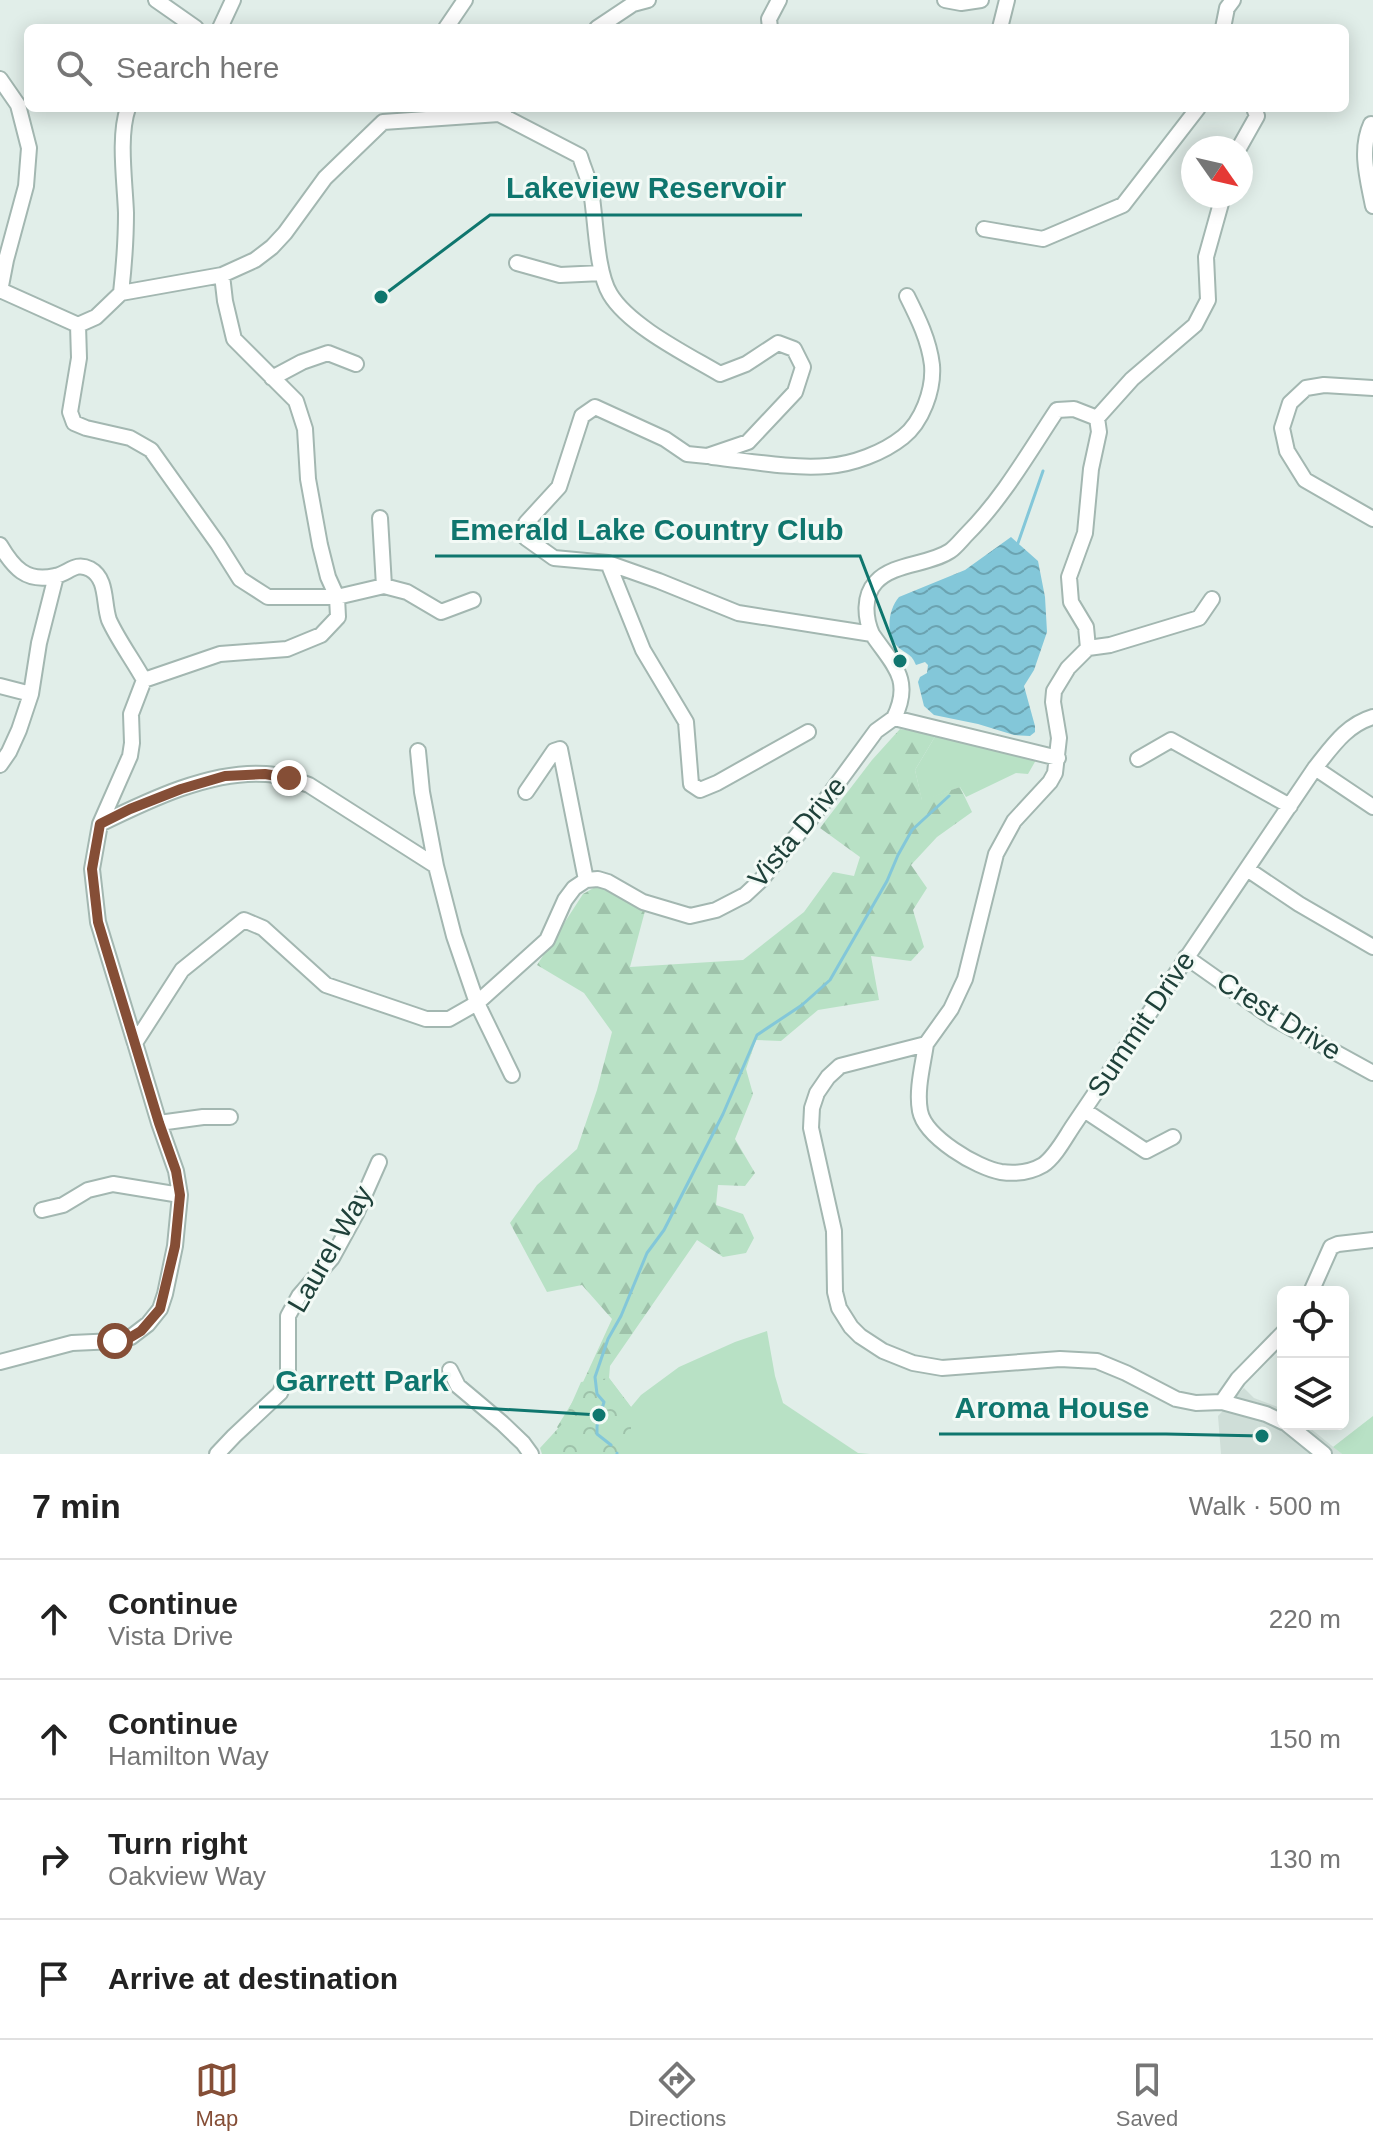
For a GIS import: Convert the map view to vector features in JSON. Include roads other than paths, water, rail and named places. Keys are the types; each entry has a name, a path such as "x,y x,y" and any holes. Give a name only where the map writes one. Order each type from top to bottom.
{"street":[{"path":"156,0 190,24"},
{"path":"222,24 233,0"},
{"path":"449,24 465,0"},
{"path":"603,24 633,4 648,0"},
{"path":"770,24 779,0"},
{"path":"945,0 961,3 981,0"},
{"path":"1001,24 1007,0"},
{"path":"1224,24 1227,8 1233,0"},
{"path":"0,79 18,105 29,148 26,186 0,291 78,325 96,317 121,293 222,275 255,260 285,233 325,178 389,112"},
{"path":"121,293 125,269 126,215 123,129 127,112"},
{"path":"383,122 492,112"},
{"path":"505,112 580,156 590,187 602,273 610,294 628,315 665,342 720,374 746,364 778,343 794,349 803,367 795,392 748,442 707,456"},
{"path":"984,229 1043,239 1123,205 1195,112"},
{"path":"1246,136 1257,116 1256,112"},
{"path":"1371,124 1364,147 1373,206"},
{"path":"1097,418 1132,379 1195,325 1208,300 1206,257 1220,208"},
{"path":"517,263 560,275 602,273"},
{"path":"144,680 220,654 287,649 321,635 338,617 337,597 320,545 308,479 305,429 296,401 234,339 222,275"},
{"path":"872,634 738,613 608,563 554,558 526,538 526,523 559,487 582,416 595,407 665,439 687,454 807,467 847,464 903,437 921,414 931,381 932,365 925,333 907,296"},
{"path":"78,325 79,358 70,412 74,423 130,438 151,450 240,579 268,597 337,597 384,586 407,592 441,612 473,600"},
{"path":"272,378 328,353 356,364"},
{"path":"1373,388 1324,385 1306,388 1290,403 1282,428 1287,451 1305,480 1373,519"},
{"path":"1058,758 894,718 902,702 901,679 872,634 866,614 870,592 876,582 886,574 949,552 980,520 1057,410 1074,409 1097,418"},
{"path":"1088,648 1086,627 1071,602 1069,577 1085,533 1091,469 1099,432 1097,418"},
{"path":"380,518 384,586"},
{"path":"0,545 18,570 37,577 56,576 74,566 90,569 98,575 106,597 108,618 144,680"},
{"path":"608,563 643,650 686,722 691,784 700,790 717,783 808,732"},
{"path":"0,765 19,730 31,694 39,643 56,576"},
{"path":"1212,599 1199,618 1110,645 1088,648 1068,668 1054,691 1059,738 1053,778 1014,821 996,854 965,979 951,1009 926,1044 840,1066 817,1093 811,1128 834,1231 835,1292 839,1308 860,1336 883,1351 913,1363 942,1368 1060,1359 1097,1361 1176,1399 1196,1403 1222,1402 1277,1419"},
{"path":"0,1362 72,1343 131,1337 141,1331 160,1309 165,1294 175,1246 180,1195 176,1171 98,922 92,869 100,824 130,756 131,714 144,680"},
{"path":"0,686 31,694"},
{"name":"Summit Drive","path":"926,1044 920,1113 929,1130 970,1160 999,1172 1023,1172 1045,1164 1315,768 1346,730 1373,717"},
{"name":"Vista Drive","path":"586,880 608,882 643,902 690,916 731,903 761,880 876,731 894,718"},
{"path":"1138,759 1171,740 1290,806"},
{"path":"135,1043 182,970 244,920 263,928 326,985 340,990 426,1019 449,1019 477,1003 547,940 565,900 574,888 586,880 560,749 554,751 526,792"},
{"path":"418,751 436,866 454,936 477,1003 512,1075"},
{"path":"1315,768 1373,807"},
{"path":"100,824 181,789 225,776 265,774 309,785 436,866"},
{"path":"1247,869 1373,947"},
{"name":"Crest Drive","path":"1186,957 1271,1017 1373,1073"},
{"path":"1084,1110 1146,1151 1173,1137"},
{"path":"159,1123 230,1117"},
{"name":"Laurel Way","path":"217,1454 280,1393 288,1372 288,1316 299,1296 332,1258 379,1162"},
{"path":"42,1210 63,1205 88,1190 113,1184 180,1195"},
{"path":"1314,1286 1331,1247 1373,1240"},
{"path":"1222,1402 1238,1379 1277,1339"},
{"path":"450,1370 458,1386 502,1423 531,1454"},
{"path":"1294,1430 1324,1454"}],"water":[{"path":"1011,537 1038,561 1045,597 1047,632 1034,670 1024,686 1035,726 1035,732 1030,736 1014,735 934,715 924,706 918,682 927,673 928,665 925,662 916,665 894,642 890,629 890,615 899,597 965,570"}],"waterway":[{"path":"1018,543 1043,471"},
{"path":"611,1445 597,1434 604,1402 597,1394 595,1377 608,1339 647,1253 664,1230 723,1114 757,1035 802,1005 830,980 887,881 912,830 949,796"}],"place":[{"name":"Lakeview Reservoir","path":"381,297"},
{"name":"Emerald Lake Country Club","path":"900,661"},
{"name":"Garrett Park","path":"599,1415"},
{"name":"Aroma House","path":"1262,1436"}]}
